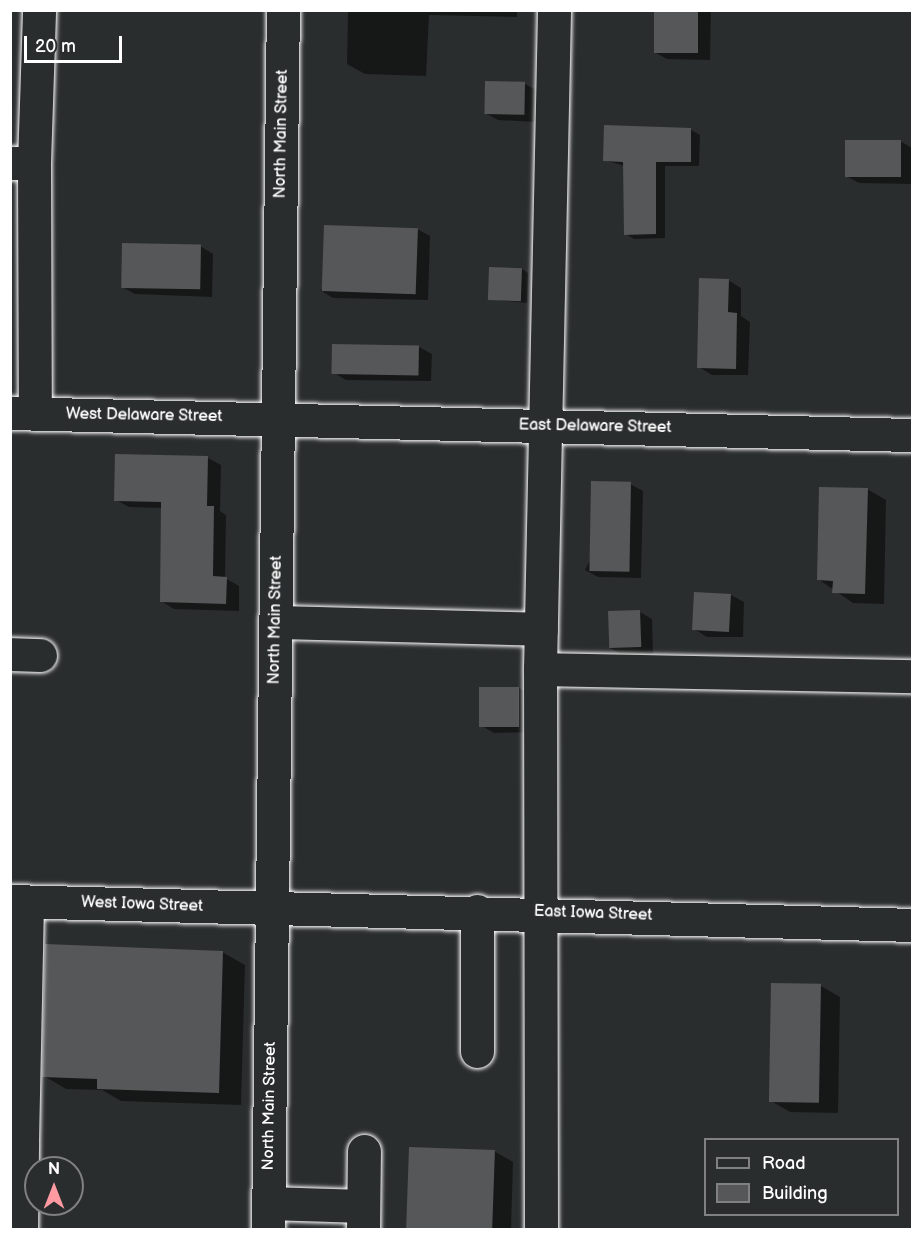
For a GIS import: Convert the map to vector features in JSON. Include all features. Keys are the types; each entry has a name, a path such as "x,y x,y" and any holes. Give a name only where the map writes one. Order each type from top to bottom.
{"street":[{"path":"23,413 22,163 39,10"},
{"name":"North Main Street","path":"268,1216 284,10"},
{"path":"541,1230 540,669 548,425 554,10"},
{"name":"West Delaware Street","path":"23,413 278,418"},
{"name":"East Delaware Street","path":"278,418 912,435"},
{"path":"276,622 541,628"},
{"path":"540,669 912,676"},
{"path":"19,902 16,1142 21,1230"},
{"name":"West Iowa Street","path":"19,902 273,908"},
{"name":"East Iowa Street","path":"273,908 539,912 912,924"},
{"path":"477,911 477,1051"},
{"path":"268,1216 363,1218 364,1151"}],"building":[{"path":"654,10 698,10 698,53 654,53"},
{"path":"485,81 525,82 524,115 484,114"},
{"path":"604,125 691,128 691,162 656,162 656,234 624,235 623,162 603,161"},
{"path":"845,140 901,140 901,177 845,177"},
{"path":"324,225 418,228 416,294 322,291"},
{"path":"122,243 201,244 200,289 121,288"},
{"path":"489,267 522,268 521,301 488,300"},
{"path":"699,278 729,279 728,312 737,313 736,369 697,368"},
{"path":"332,344 419,346 418,376 331,374"},
{"path":"115,454 208,456 207,506 214,506 213,576 227,577 226,604 160,602 161,502 114,501"},
{"path":"591,481 631,482 629,572 589,571"},
{"path":"819,487 868,488 865,594 832,593 833,581 817,580"},
{"path":"694,592 731,594 729,632 692,630"},
{"path":"640,610 641,647 609,648 608,611"},
{"path":"479,687 519,687 519,727 479,727"},
{"path":"45,944 223,951 219,1093 97,1089 97,1079 42,1077"},
{"path":"771,983 821,984 819,1103 769,1102"},
{"path":"409,1147 495,1150 492,1230 406,1230"}]}
